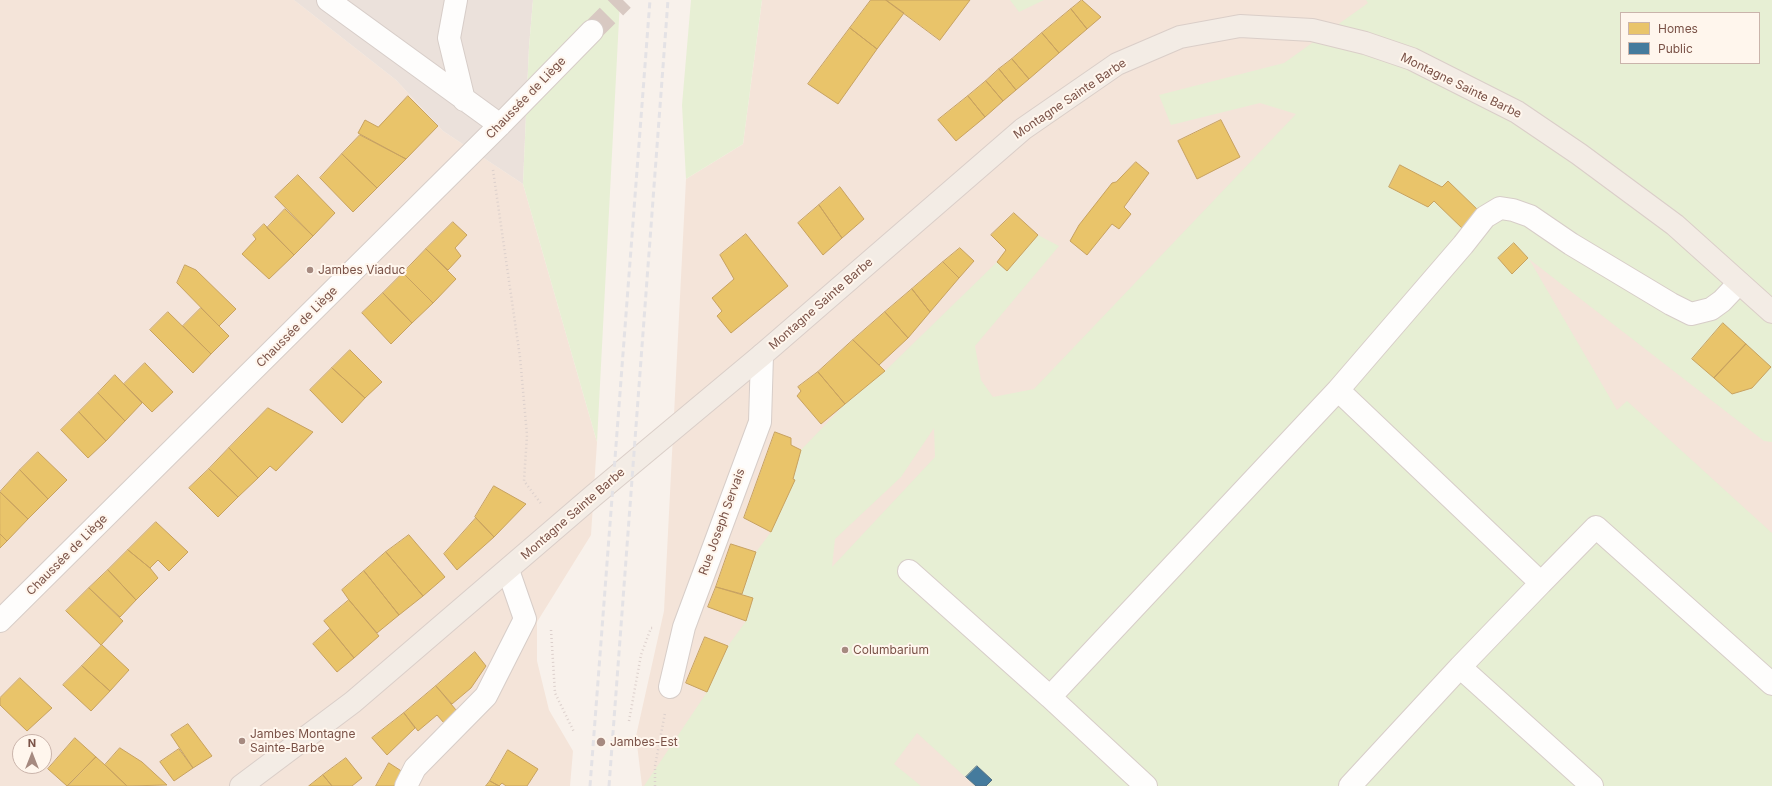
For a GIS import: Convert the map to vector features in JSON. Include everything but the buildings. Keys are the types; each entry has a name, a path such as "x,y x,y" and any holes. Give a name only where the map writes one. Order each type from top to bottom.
{"main road":[{"name":"Montagne Sainte Barbe","path":"241,786 353,702 558,526 762,355 1029,125 1117,64 1180,37 1240,26 1312,30 1365,43 1412,59 1517,112 1579,154 1675,225 1772,312"}],"street":[{"path":"328,0 464,100 494,131"},
{"path":"456,0 449,38 464,100"},
{"name":"Chaussée de Liège","path":"0,621 494,131 592,31"},
{"path":"1050,697 1338,390 1463,245 1485,217 1500,208 1513,210 1530,216 1571,244 1671,304 1691,314 1711,309 1722,301 1739,283"},
{"name":"Rue Joseph Servais","path":"670,687 684,627 760,422 762,355"},
{"path":"1338,390 1541,583"},
{"path":"1350,786 1460,667 1596,527 1772,684"},
{"path":"406,786 415,768 486,696 525,619 508,570"},
{"path":"908,571 1050,697 1146,786"},
{"path":"1460,667 1592,786"}],"path":[{"path":"494,131 520,357 527,436 524,481 558,526"},
{"path":"550,625 555,693 574,732"},
{"path":"629,721 640,654 651,628 684,627"},
{"path":"655,786 654,766 670,687"}],"shaded area":[{"path":"0,0 294,0 396,80 443,131 523,184 597,442 591,535 537,622 537,661 549,710 573,751 570,786 0,786"},
{"path":"294,0 533,0 529,47 523,184 443,131 396,80"},
{"path":"762,0 1772,0 1772,786 642,786 636,736 664,611 686,179 743,144"}],"green space":[{"path":"533,0 620,0 597,442 523,184 529,47"},
{"path":"691,0 762,0 743,144 686,179 682,105"},
{"path":"1010,0 1044,0 1019,12"},
{"path":"1366,0 1772,0 1772,442 1764,441 1529,259 1617,410 1627,401 1772,533 1772,786 975,786 917,733 894,764 921,786 644,786 707,692 728,646 746,621 753,599 742,594 756,552 771,532 795,480 793,479 801,450 845,404 885,371 997,262 1007,271 1038,235 1059,246 975,346 981,380 993,397 1034,389 1296,114 1260,103 1171,125 1159,95 1284,63 1368,3","holes":["934,428 935,457 832,567 835,539 901,477"]}],"tunnel":[{"path":"592,31 623,0"}],"railway":[{"path":"590,786 650,0"},
{"path":"609,786 668,0"}],"place":[{"name":"Jambes Viaduc","path":"310,270"},
{"name":"Columbarium","path":"845,650"},
{"name":"Jambes Montagne Sainte-Barbe","path":"242,741"},
{"name":"Jambes-Est","path":"601,742"}]}
